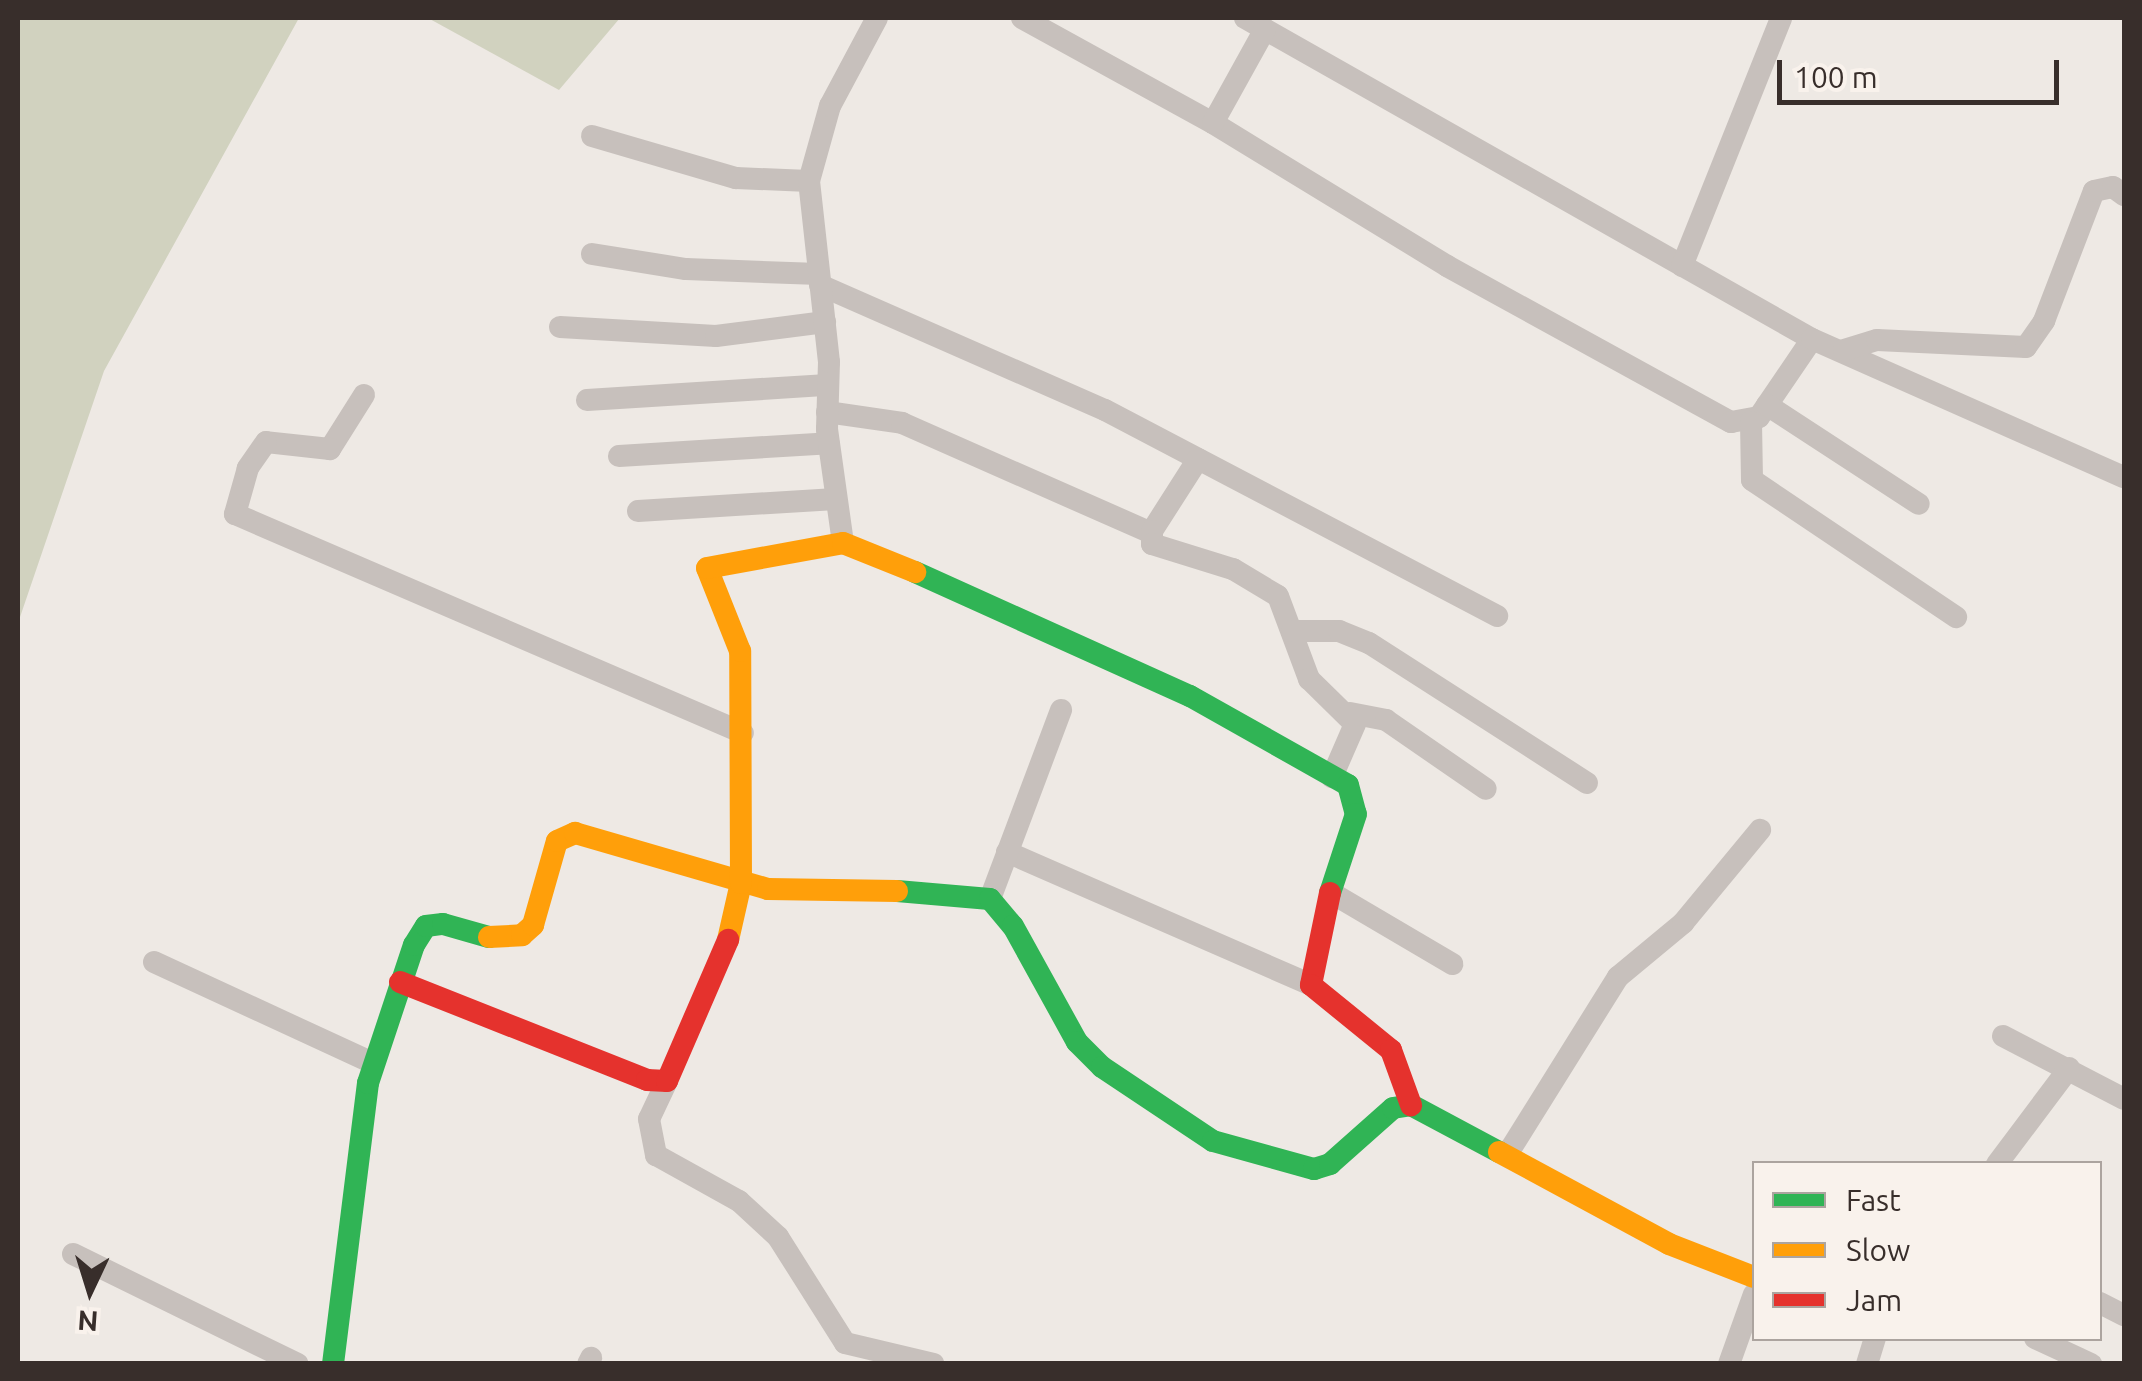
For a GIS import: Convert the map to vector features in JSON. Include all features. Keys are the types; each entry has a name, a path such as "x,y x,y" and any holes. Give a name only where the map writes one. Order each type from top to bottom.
{"street":[{"path":"843,543 829,443 824,322 809,181 830,106 876,18"},
{"path":"1022,18 1213,123 1447,266 1718,414 1751,422"},
{"path":"1682,266 1781,18"},
{"path":"1213,123 1255,23 1812,339 2124,476"},
{"path":"592,136 736,178 809,181"},
{"path":"1844,350 1877,340 2026,347 2044,321 2094,191 2114,186 2124,195"},
{"path":"592,254 686,269 820,279 1198,459 1496,616"},
{"path":"560,327 716,336 824,322"},
{"path":"1812,339 1768,404 1751,422 1752,480 1956,617"},
{"path":"587,400 828,385"},
{"path":"364,395 330,449 266,442 248,468 236,514 743,733"},
{"path":"1768,404 1918,504"},
{"path":"827,412 902,423 1151,533 1163,552 1266,584 1292,631 1309,679 1350,713 1386,720 1486,789"},
{"path":"618,456 829,443"},
{"path":"1151,533 1198,459"},
{"path":"638,511 836,499"},
{"path":"934,1364 845,1343 778,1236 722,1190 656,1155 649,1119 727,944 741,884 740,651 706,568 821,552 843,543 1002,607 1190,696 1332,777 1356,796 1356,814 1330,892 1310,985"},
{"path":"1292,631 1338,632 1368,643 1586,783"},
{"path":"990,899 1061,710"},
{"path":"1332,777 1353,736 1350,713"},
{"path":"1508,1154 1618,977 1683,923 1760,830"},
{"path":"333,1364 373,1064 400,982 426,926 509,939 533,925 564,833 602,837 741,884 808,892 960,892 990,899 1013,926 1078,1042 1102,1067 1213,1141 1285,1166 1314,1168 1330,1164 1393,1108 1411,1105 1669,1244 1752,1276"},
{"path":"1008,852 1310,985 1391,1050 1411,1105"},
{"path":"1330,892 1452,964"},
{"path":"154,962 373,1064"},
{"path":"400,982 647,1080 668,1081"},
{"path":"2002,1036 2124,1099"},
{"path":"2000,1161 2069,1068"},
{"path":"73,1254 298,1364"},
{"path":"1729,1364 1752,1300"},
{"path":"2041,1341 2091,1364"}],"green space":[{"path":"18,18 299,18 104,371 18,623"},
{"path":"428,18 620,18 559,90"}],"traffic: fast":[{"path":"915,572 1190,696 1348,785 1356,814 1330,893"},
{"path":"897,891 990,899 1013,926 1077,1042 1102,1067 1213,1141 1314,1169 1330,1164 1393,1108 1411,1105 1499,1152"},
{"path":"333,1364 368,1083 414,945 426,926 443,924 489,937"}],"traffic: slow":[{"path":"728,940 741,883 740,651 707,568 843,543 915,572"},
{"path":"489,937 522,935 533,925 557,841 575,833 768,889 897,891"},
{"path":"1499,1152 1669,1244 1752,1276"}],"traffic: jam":[{"path":"1330,893 1311,985 1391,1050 1411,1105"},
{"path":"400,982 647,1080 667,1081 728,940"}]}
